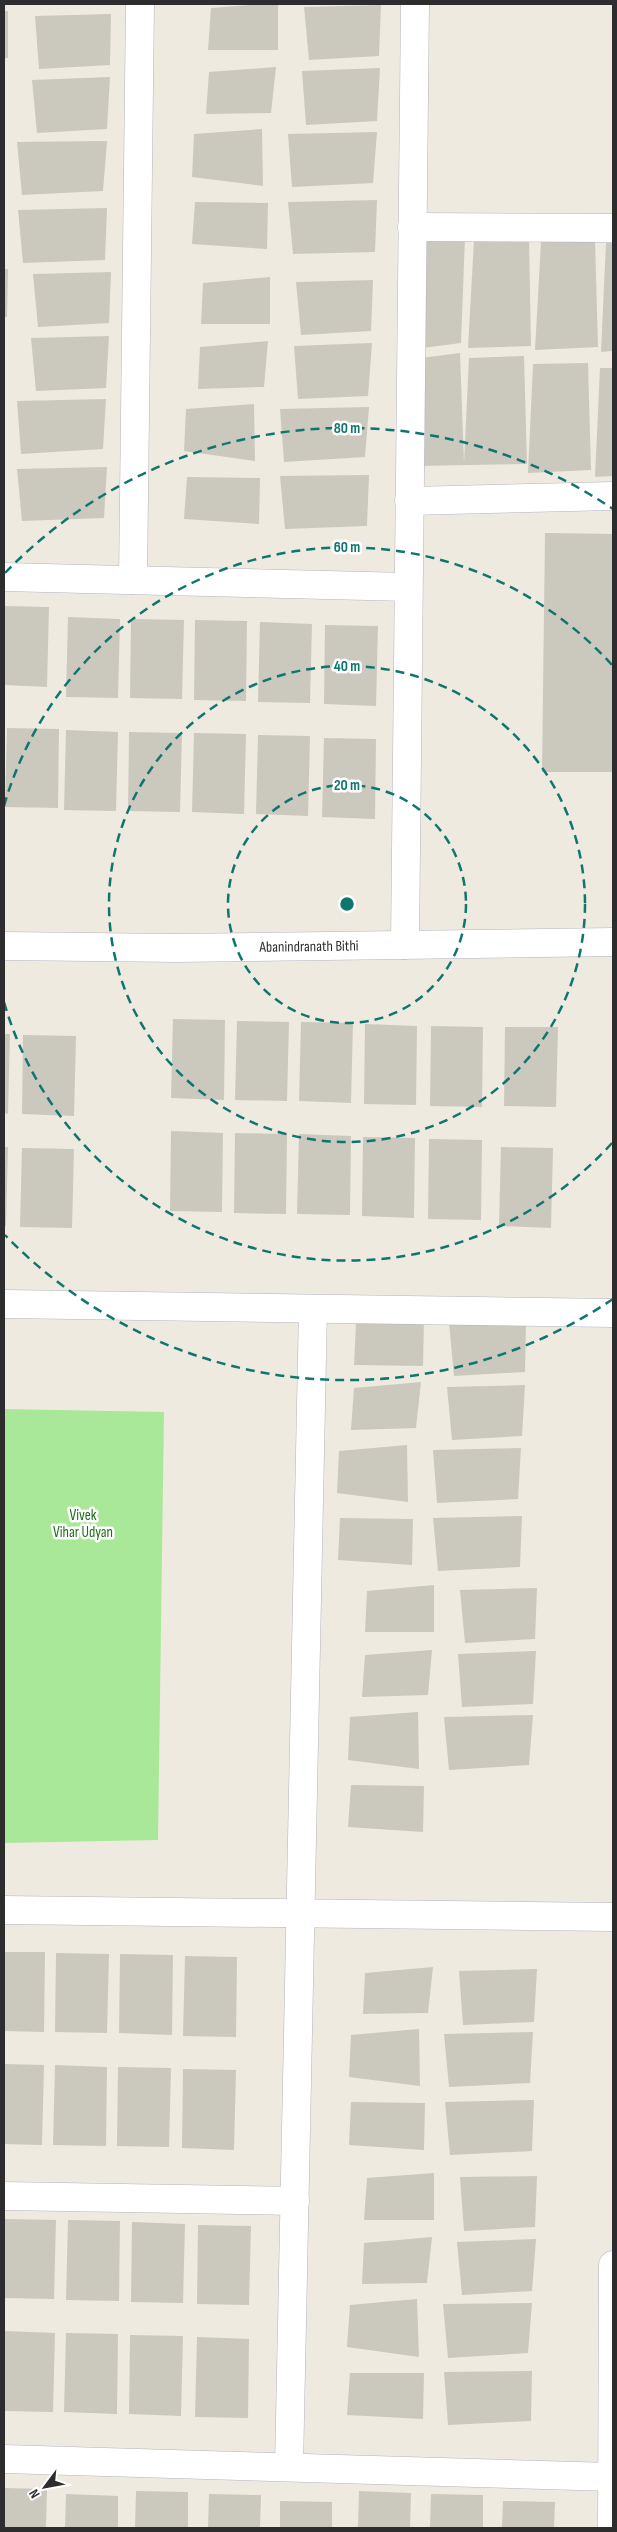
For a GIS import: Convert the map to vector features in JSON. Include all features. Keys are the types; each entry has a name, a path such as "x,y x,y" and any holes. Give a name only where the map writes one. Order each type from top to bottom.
{"street":[{"path":"133,580 140,4"},
{"path":"405,945 415,4"},
{"path":"412,227 613,228"},
{"path":"409,501 613,496"},
{"path":"4,576 408,586"},
{"name":"Abanindranath Bithi","path":"4,946 177,948 613,942"},
{"path":"4,1304 613,1313"},
{"path":"289,2467 313,1309"},
{"path":"4,1910 613,1917"},
{"path":"4,2196 295,2201"},
{"path":"612,2528 613,2265"},
{"path":"4,2458 612,2477"}],"green space":[{"name":"Vivek Vihar Udyan","path":"4,1409 164,1412 158,1840 4,1843"}],"building":[{"path":"278,4 278,50 208,50 211,8"},
{"path":"381,5 379,56 309,60 304,7"},
{"path":"4,11 8,11 8,58 4,58"},
{"path":"111,14 110,65 39,69 35,16"},
{"path":"276,67 271,113 206,114 209,72"},
{"path":"380,68 377,121 306,125 302,71"},
{"path":"110,77 107,129 37,133 32,80"},
{"path":"262,129 263,186 192,177 194,134"},
{"path":"377,132 373,183 292,187 288,134"},
{"path":"107,141 103,191 22,195 17,142"},
{"path":"377,200 375,252 293,254 288,202"},
{"path":"195,202 268,203 267,249 192,244"},
{"path":"107,208 105,260 23,263 18,210"},
{"path":"465,237 461,343 414,349 419,241"},
{"path":"529,239 531,346 468,348 474,240"},
{"path":"595,240 598,347 535,350 541,242"},
{"path":"606,243 613,243 613,351 601,352"},
{"path":"4,269 8,269 7,317 4,317"},
{"path":"111,272 109,323 38,327 33,274"},
{"path":"270,277 270,324 201,324 203,283"},
{"path":"373,280 371,331 301,335 296,282"},
{"path":"109,336 106,388 36,391 31,338"},
{"path":"268,341 264,387 198,389 200,347"},
{"path":"372,343 368,396 298,399 294,346"},
{"path":"460,353 464,463 469,358 524,356 527,464 416,466 421,358"},
{"path":"588,363 591,470 528,473 533,364"},
{"path":"600,368 613,368 613,476 595,477"},
{"path":"106,399 103,449 21,454 17,401"},
{"path":"254,404 255,461 184,451 186,409"},
{"path":"369,407 365,457 284,462 280,409"},
{"path":"107,467 104,518 22,521 17,469"},
{"path":"369,475 367,526 285,529 280,476"},
{"path":"187,477 260,478 259,524 184,519"},
{"path":"545,533 613,534 613,772 542,772"},
{"path":"4,606 49,607 47,687 4,685"},
{"path":"68,617 120,619 118,698 66,697"},
{"path":"131,619 184,620 182,699 130,698"},
{"path":"195,620 247,621 246,701 194,700"},
{"path":"260,622 312,624 310,703 258,702"},
{"path":"325,625 378,626 376,706 324,704"},
{"path":"7,728 59,729 58,808 5,807"},
{"path":"66,730 118,732 116,811 64,810"},
{"path":"129,732 182,733 180,812 128,811"},
{"path":"194,733 246,734 244,814 192,812"},
{"path":"258,735 310,736 308,816 256,814"},
{"path":"324,738 376,739 375,819 322,817"},
{"path":"173,1019 225,1020 224,1100 171,1098"},
{"path":"237,1021 289,1022 287,1101 235,1100"},
{"path":"301,1022 353,1023 351,1103 299,1101"},
{"path":"365,1024 417,1026 416,1105 364,1104"},
{"path":"431,1026 483,1027 482,1107 430,1106"},
{"path":"505,1027 558,1027 556,1107 504,1106"},
{"path":"4,1034 10,1034 8,1114 4,1113"},
{"path":"23,1035 76,1036 74,1116 22,1114"},
{"path":"171,1131 223,1133 222,1212 170,1211"},
{"path":"235,1133 287,1134 286,1214 234,1213"},
{"path":"299,1134 351,1136 350,1215 297,1214"},
{"path":"363,1137 415,1138 414,1218 362,1216"},
{"path":"429,1139 482,1140 481,1220 428,1219"},
{"path":"4,1147 8,1147 6,1226 4,1226"},
{"path":"501,1147 553,1148 551,1228 499,1226"},
{"path":"22,1148 74,1149 72,1228 20,1227"},
{"path":"424,1318 423,1366 354,1365 356,1323"},
{"path":"526,1321 525,1372 454,1376 449,1323"},
{"path":"421,1382 416,1428 351,1430 354,1388"},
{"path":"525,1385 522,1436 452,1440 447,1387"},
{"path":"407,1445 408,1502 337,1493 339,1451"},
{"path":"521,1448 518,1499 437,1503 433,1450"},
{"path":"522,1516 520,1567 438,1571 433,1518"},
{"path":"340,1518 413,1519 412,1565 338,1560"},
{"path":"434,1585 434,1632 365,1632 367,1591"},
{"path":"537,1588 535,1639 465,1643 460,1590"},
{"path":"432,1650 428,1695 362,1697 365,1655"},
{"path":"536,1651 533,1704 462,1707 458,1654"},
{"path":"418,1712 419,1769 348,1760 350,1717"},
{"path":"533,1715 529,1765 449,1770 444,1717"},
{"path":"351,1785 424,1786 423,1832 348,1827"},
{"path":"4,1952 45,1952 44,2032 4,2031"},
{"path":"56,1953 109,1954 107,2033 55,2032"},
{"path":"120,1954 173,1955 172,2035 119,2033"},
{"path":"185,1956 237,1957 236,2037 183,2036"},
{"path":"433,1967 428,2013 363,2014 365,1973"},
{"path":"537,1969 534,2022 463,2025 459,1971"},
{"path":"419,2029 420,2086 349,2077 351,2035"},
{"path":"533,2032 530,2083 449,2087 444,2034"},
{"path":"4,2064 44,2065 42,2145 4,2144"},
{"path":"55,2065 107,2067 106,2146 53,2145"},
{"path":"118,2067 171,2068 169,2147 117,2146"},
{"path":"183,2069 236,2070 234,2150 182,2148"},
{"path":"534,2100 532,2151 450,2155 445,2102"},
{"path":"351,2102 425,2103 424,2150 349,2145"},
{"path":"434,2173 434,2220 364,2220 367,2178"},
{"path":"537,2176 535,2227 464,2231 460,2177"},
{"path":"4,2219 56,2220 54,2299 4,2298"},
{"path":"68,2220 120,2221 119,2301 66,2300"},
{"path":"132,2222 185,2224 183,2303 131,2302"},
{"path":"198,2225 251,2226 249,2305 197,2304"},
{"path":"432,2237 427,2283 362,2284 364,2243"},
{"path":"536,2239 532,2291 462,2295 457,2242"},
{"path":"417,2299 419,2357 347,2347 350,2305"},
{"path":"532,2303 528,2353 448,2358 443,2304"},
{"path":"4,2331 55,2333 53,2412 4,2411"},
{"path":"66,2333 118,2334 117,2414 64,2412"},
{"path":"130,2335 183,2336 181,2416 129,2414"},
{"path":"197,2337 249,2339 248,2418 195,2417"},
{"path":"532,2371 531,2421 448,2425 444,2372"},
{"path":"350,2373 424,2373 423,2419 347,2415"},
{"path":"4,2488 47,2489 46,2528 4,2528"},
{"path":"136,2491 188,2492 188,2528 135,2528"},
{"path":"359,2491 411,2493 410,2528 358,2528"},
{"path":"66,2494 118,2496 118,2528 65,2528"},
{"path":"209,2494 261,2495 260,2528 208,2528"},
{"path":"431,2494 483,2495 483,2528 430,2528"},
{"path":"280,2501 332,2502 332,2528 280,2528"},
{"path":"503,2501 555,2502 554,2528 502,2528"}]}
